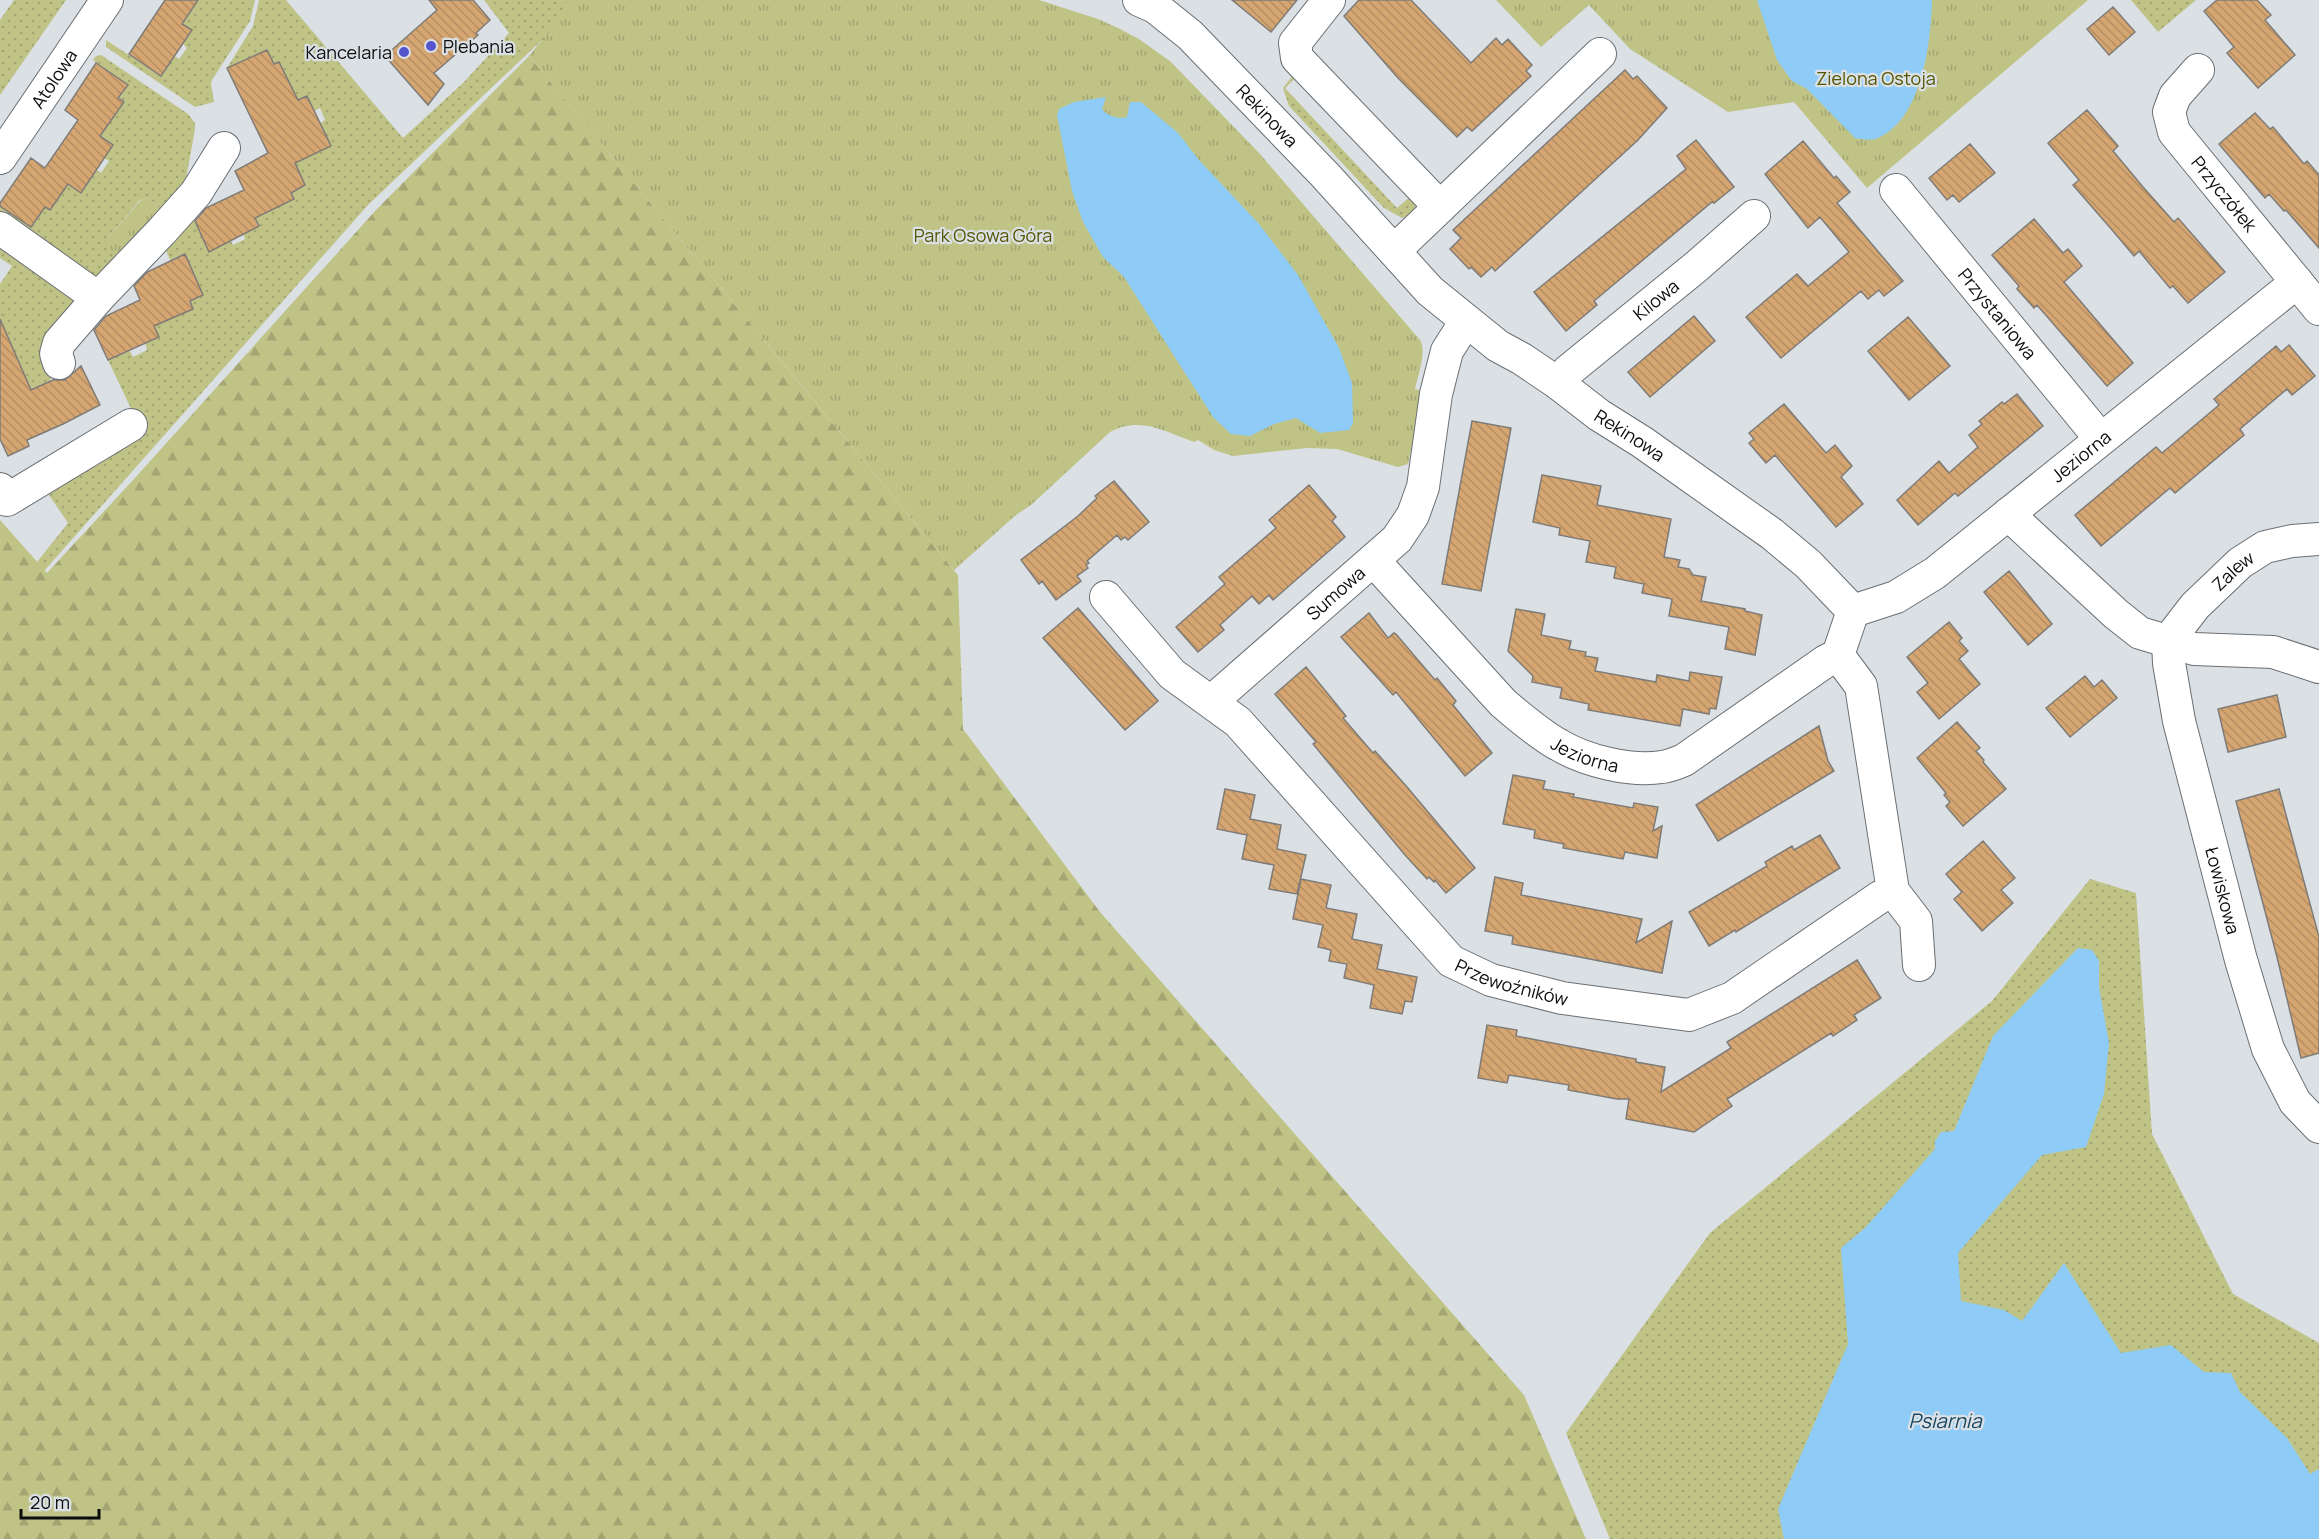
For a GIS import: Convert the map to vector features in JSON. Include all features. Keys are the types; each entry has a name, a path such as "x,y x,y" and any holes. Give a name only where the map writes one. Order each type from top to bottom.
{"street":[{"name":"Atolowa","path":"0,158 107,0"},
{"name":"Rekinowa","path":"1139,0 1155,7 1190,35 1325,174 1430,291 1498,346 1559,384 1599,415 1642,442 1772,534 1808,564 1853,611"},
{"path":"1329,0 1294,43 1297,58 1440,207"},
{"path":"1394,251 1600,54"},
{"name":"Przyczółek","path":"2198,70 2175,96 2169,112 2174,132 2319,309"},
{"path":"59,363 56,354 59,343 196,193 224,148"},
{"name":"Przystaniowa","path":"1896,190 2100,438"},
{"name":"Kilowa","path":"1559,384 1568,371 1697,266 1754,216"},
{"path":"0,228 98,298"},
{"name":"Jeziorna","path":"1853,611 1896,597 1976,541 2100,438 2297,282"},
{"name":"Sumowa","path":"1212,702 1397,539 1416,506 1425,480 1436,394 1447,351 1466,321"},
{"path":"0,489 7,500 131,425"},
{"path":"2008,514 2116,614 2140,633 2194,649 2273,652 2319,667"},
{"name":"Zalew","path":"2168,641 2195,606 2240,563 2265,547 2304,539 2319,539"},
{"name":"Jeziorna","path":"1374,561 1503,703 1524,721 1558,745 1576,754 1614,764 1663,767 1684,760 1826,661 1838,655"},
{"path":"1106,597 1172,674 1212,702"},
{"path":"1853,611 1838,655 1861,686 1893,891 1916,921 1920,965"},
{"name":"Łowiskowa","path":"2168,641 2169,663 2179,721 2241,960 2268,1049 2295,1102 2319,1127"},
{"name":"Przewoźników","path":"1212,702 1238,722 1451,961 1491,980 1562,998 1689,1015 1732,998 1880,897 1893,891"}],"green space":[{"path":"14,0 66,0 0,95 0,20"},
{"path":"196,0 255,0 250,21 212,80 214,102 195,107 106,47 106,40 161,76 174,56 179,59 187,48 183,44 192,30 177,21"},
{"path":"259,0 286,0 403,138 464,82 509,33 484,0 960,0 529,56 542,40 368,205 44,571 37,562 68,523 47,492 101,463 143,434 108,360 130,351 133,357 147,350 145,343 159,337 151,320 193,309 190,301 203,295 185,254 170,260 165,248 192,216 209,251 231,241 233,245 245,239 243,233 251,210 293,199 291,193 305,185 295,163 331,146 320,123 325,120 320,108 314,111 306,96 292,103 267,50 227,68 253,26"},
{"name":"Park Osowa Góra","path":"568,0 1039,0 1098,19 1139,39 1171,62 1260,154 1420,340 1423,351 1415,389 1424,391 1408,464 1398,467 1337,449 1307,448 1233,456 1214,450 1198,440 1194,442 1152,427 1132,425 1121,427 1110,432 1031,505 1016,515 954,570 529,56 548,34"},
{"name":"Zielona Ostoja","path":"1496,0 2088,0 1867,188 1794,102 1728,112 1630,49 1589,5 1541,47"},
{"path":"2131,0 2196,0 2158,32"},
{"path":"101,55 188,114 195,123 195,129 185,185 166,213 148,198 140,200 106,240 120,261 100,276 89,275 0,214 0,206 31,227 63,181 81,193 97,170 101,173 109,161 104,158 113,145 96,133 128,85 93,60 96,56"},
{"path":"529,56 958,575 963,729 1100,912 1524,1395 1586,1539 0,1539 0,520 47,573 376,210"},
{"path":"1295,73 1297,76 1285,88 1397,208 1411,196 1416,204 1413,214 1402,218 1384,208 1289,106 1283,88"},
{"path":"148,198 166,213 120,261 106,247 106,240 141,200"},
{"path":"0,240 67,286 76,302 55,370 49,382 20,395 0,337 0,284 12,266 0,258"},
{"path":"2090,879 2136,893 2152,1134 2233,1294 2319,1343 2319,1539 1610,1539 1566,1433 1710,1233 1992,1001"}],"water":[{"path":"1757,0 1932,0 1926,57 1914,97 1905,114 1893,128 1876,139 1855,138 1807,89 1792,81 1777,60"},
{"path":"1106,97 1102,109 1107,114 1117,118 1127,117 1130,102 1141,102 1178,133 1198,159 1259,224 1298,275 1339,348 1352,383 1353,423 1349,430 1320,433 1296,418 1274,424 1250,436 1231,434 1213,417 1124,277 1103,257 1083,222 1072,191 1057,115 1059,109 1074,102"},
{"name":"Psiarnia","path":"2078,948 2092,950 2099,961 2099,987 2109,1043 2104,1094 2086,1147 2042,1155 1958,1253 1961,1301 2004,1310 2022,1321 2064,1263 2121,1353 2171,1345 2204,1372 2231,1373 2240,1392 2287,1438 2310,1474 2319,1469 2319,1539 1784,1539 1778,1509 1848,1344 1841,1248 1865,1228 1935,1149 1935,1141 1941,1132 1954,1131 1993,1036"}],"building":[{"path":"165,0 198,0 182,24 192,30 161,76 129,54"},
{"name":"Plebania","path":"429,0 473,0 490,20 476,33 478,35 434,73 444,84 428,105 385,56 437,10"},
{"path":"1232,0 1297,0 1271,32"},
{"path":"1359,0 1411,0 1471,63 1496,38 1502,45 1508,39 1532,65 1526,71 1531,76 1472,131 1467,127 1457,137 1398,78 1344,16"},
{"path":"2217,0 2257,0 2271,15 2265,20 2295,55 2258,88 2227,53 2234,47 2204,11"},
{"path":"2113,7 2135,32 2109,55 2087,29"},
{"path":"267,50 274,64 279,62 298,100 307,96 331,146 295,163 305,185 291,193 294,199 255,218 259,226 209,252 195,221 206,208 244,190 235,171 268,153 227,68"},
{"path":"96,63 128,85 118,98 124,102 100,136 113,145 81,193 68,184 50,210 45,207 31,227 0,206 0,203 31,158 45,168 78,120 65,110"},
{"path":"1625,70 1633,79 1637,76 1667,108 1638,140 1495,271 1492,267 1481,277 1471,267 1469,269 1450,249 1461,238 1453,230"},
{"path":"2087,110 2118,146 2113,151 2143,187 2174,222 2178,218 2225,272 2188,303 2173,286 2170,288 2139,251 2134,256 2073,185 2079,180 2048,143"},
{"path":"2255,113 2270,129 2273,127 2304,164 2307,161 2319,175 2319,248 2269,194 2265,198 2219,144"},
{"path":"1696,140 1734,187 1714,203 1712,202 1594,301 1597,305 1566,331 1534,292 1686,169 1677,156"},
{"path":"1803,141 1834,178 1836,176 1850,192 1837,203 1903,281 1884,296 1879,290 1868,299 1861,291 1781,358 1746,317 1797,274 1808,286 1849,252 1820,217 1808,228 1765,174"},
{"path":"1970,144 1995,173 1959,202 1953,195 1947,200 1929,178"},
{"path":"2034,219 2063,253 2068,249 2082,266 2064,282 2133,363 2107,386 2037,305 2034,308 2017,289 2019,286 1992,255"},
{"path":"185,254 203,295 190,301 193,309 154,326 159,337 108,360 94,330 106,316 140,300 134,286 147,272"},
{"path":"1694,316 1715,341 1650,397 1628,372"},
{"path":"1908,317 1950,366 1909,400 1868,351"},
{"path":"0,319 31,390 53,380 65,380 81,366 100,405 27,440 29,446 8,456 0,439"},
{"path":"2289,345 2315,376 2292,395 2287,389 2240,429 2244,435 2175,493 2170,488 2101,546 2075,515 2156,447 2162,453 2219,405 2214,399 2276,346 2281,352"},
{"path":"2017,394 2043,426 1958,496 1955,493 1918,525 1897,500 1939,461 1949,473 1978,447 1969,435 1982,424 1979,421 2002,402 2004,404"},
{"path":"1784,404 1826,453 1835,445 1852,466 1841,477 1863,504 1836,527 1775,455 1766,463 1749,443 1754,439 1749,433"},
{"path":"1472,421 1511,428 1481,591 1442,584"},
{"path":"1542,475 1601,486 1597,505 1671,519 1664,557 1680,560 1678,567 1689,569 1693,575 1706,577 1701,601 1745,609 1745,611 1762,615 1755,655 1725,649 1729,627 1669,616 1672,599 1642,593 1644,584 1614,578 1616,567 1586,562 1590,541 1559,535 1560,528 1533,522"},
{"path":"1114,481 1149,522 1128,540 1125,537 1121,540 1117,535 1087,561 1088,568 1077,576 1081,581 1056,600 1042,581 1039,584 1021,560 1078,516 1097,498 1095,496"},
{"path":"1309,485 1336,517 1332,521 1345,537 1273,600 1269,595 1259,604 1252,596 1220,625 1224,630 1198,652 1176,627 1225,584 1219,577 1276,528 1269,520"},
{"path":"2009,571 2052,624 2028,645 1984,592"},
{"path":"1078,608 1158,701 1125,730 1043,638"},
{"path":"1516,609 1545,614 1541,635 1571,641 1569,649 1586,652 1585,656 1598,658 1595,671 1656,682 1657,675 1689,681 1690,672 1722,677 1716,709 1710,708 1709,714 1683,709 1680,726 1588,710 1589,704 1560,698 1562,688 1532,682 1533,676 1508,651"},
{"path":"1369,613 1388,638 1396,634 1435,680 1437,678 1456,701 1453,705 1492,753 1465,776 1396,692 1393,695 1341,637"},
{"path":"1949,622 1962,638 1959,641 1968,651 1959,659 1980,684 1939,719 1917,692 1928,683 1907,657"},
{"path":"1306,667 1346,716 1343,718 1373,753 1375,751 1407,787 1475,868 1446,893 1435,880 1434,882 1429,877 1427,879 1405,855 1313,744 1316,742 1275,694"},
{"path":"2085,676 2094,687 2102,680 2117,698 2070,737 2046,708"},
{"path":"2277,695 2286,737 2228,752 2218,709"},
{"path":"1957,722 1980,748 1976,751 2006,789 1963,826 1946,806 1950,802 1944,795 1946,793 1917,758"},
{"path":"1819,726 1828,761 1834,771 1718,841 1696,805"},
{"path":"1513,775 1545,781 1543,789 1574,794 1573,797 1633,808 1634,803 1658,807 1653,831 1662,826 1657,858 1625,852 1623,859 1563,848 1564,844 1534,838 1535,830 1503,824"},
{"path":"1225,789 1255,795 1250,819 1281,825 1277,849 1306,855 1297,894 1269,889 1274,865 1242,859 1247,835 1217,829"},
{"path":"2279,789 2319,937 2319,1053 2301,1058 2236,801"},
{"path":"1820,835 1840,868 1709,946 1689,912 1767,866 1765,862 1792,846 1794,850"},
{"path":"1983,841 2015,878 2001,890 2013,903 1982,931 1954,899 1962,892 1946,874"},
{"path":"1495,877 1523,883 1521,895 1642,919 1636,943 1672,921 1662,973 1512,944 1513,936 1485,931"},
{"path":"1301,879 1331,885 1326,908 1357,914 1352,939 1382,945 1377,969 1417,977 1412,1002 1405,1001 1402,1014 1370,1008 1374,985 1344,978 1347,964 1329,961 1331,950 1318,947 1323,925 1293,919"},
{"path":"1857,960 1881,998 1854,1015 1857,1020 1833,1036 1831,1033 1727,1099 1732,1106 1694,1132 1626,1119 1629,1099 1568,1090 1569,1085 1509,1075 1507,1083 1478,1078 1487,1025 1517,1030 1516,1036 1636,1059 1636,1062 1665,1067 1661,1092 1731,1048 1727,1042"}],"place":[{"name":"Plebania","path":"431,46"},
{"name":"Kancelaria","path":"404,52"}]}
